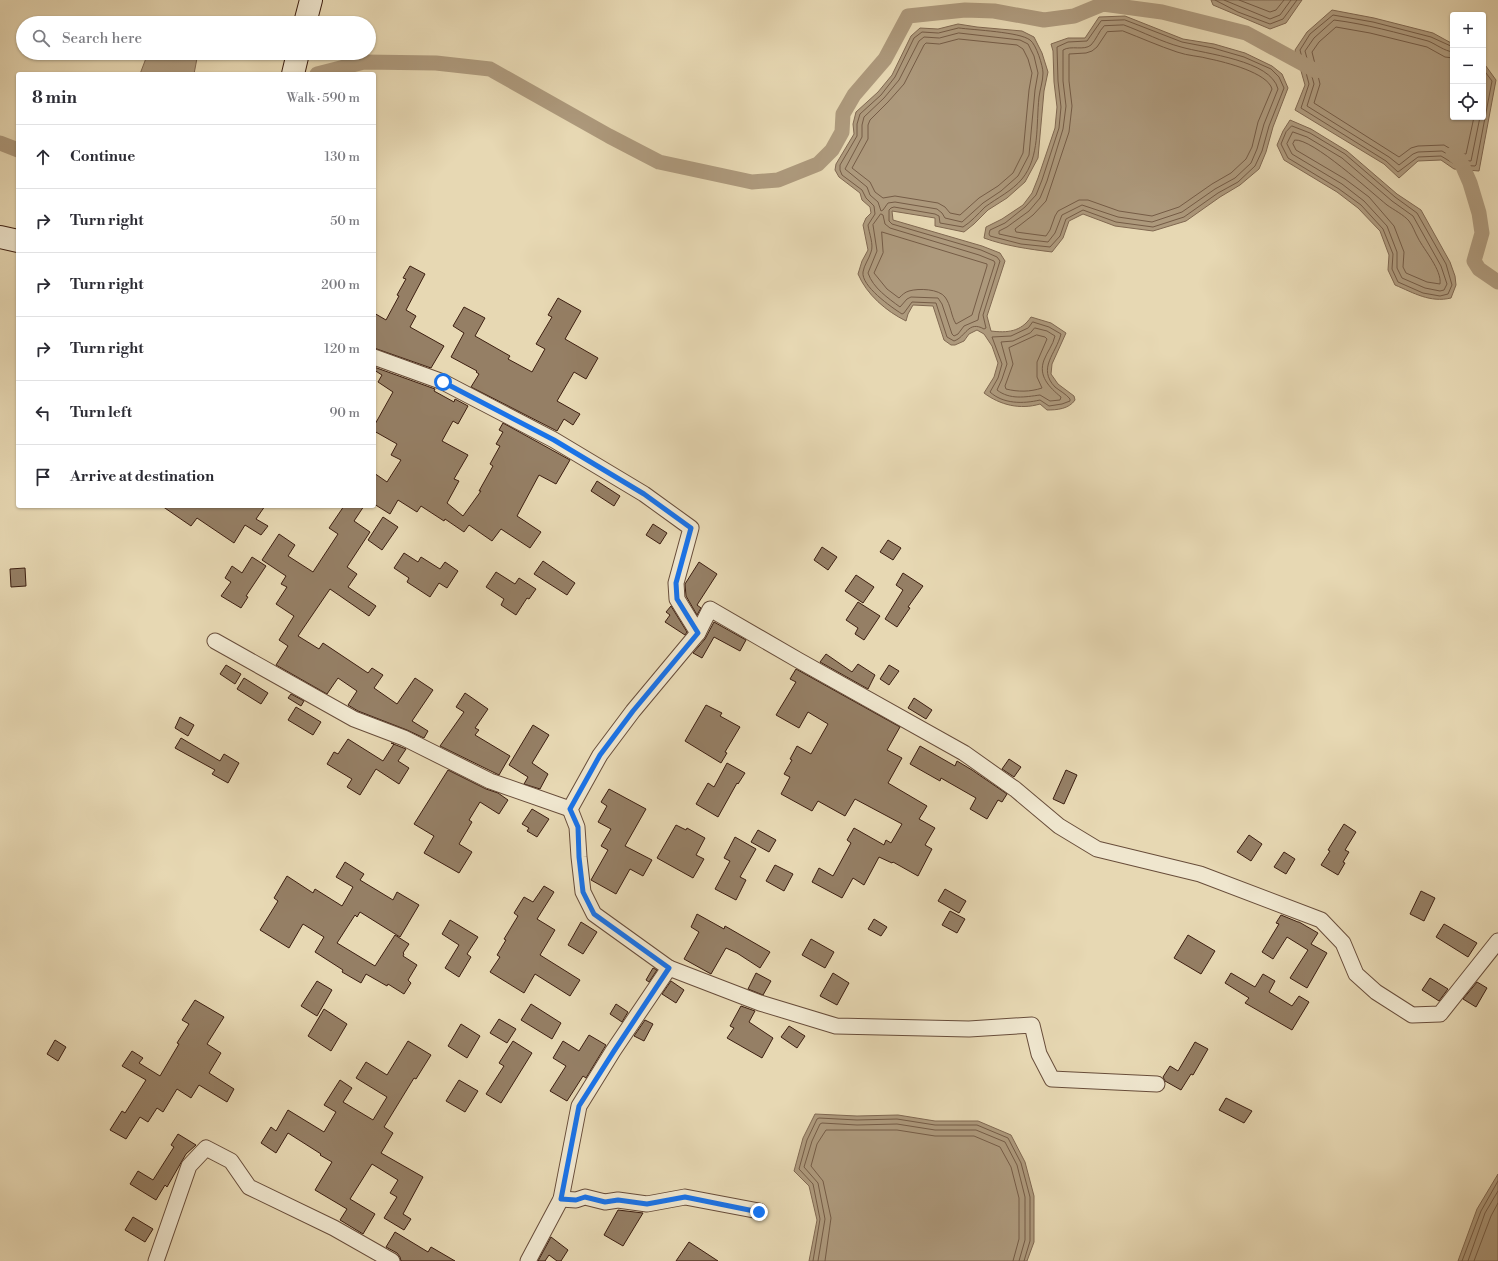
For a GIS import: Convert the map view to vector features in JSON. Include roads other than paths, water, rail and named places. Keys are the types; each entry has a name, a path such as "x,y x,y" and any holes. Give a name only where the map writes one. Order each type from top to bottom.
{"street":[{"path":"307,16 311,0"},
{"path":"293,72 296,60"},
{"path":"0,237 16,241"},
{"path":"376,358 443,382 554,440 644,494 691,528 676,583 677,599 698,633"},
{"path":"570,809 600,755 633,711 698,633 710,610 964,753 1015,789 1059,826 1097,849 1200,874 1320,920 1343,943 1356,974 1376,992 1412,1015 1440,1014 1498,941"},
{"path":"216,641 354,719 404,738 490,781 570,809 578,827 579,857 583,892 594,914 669,968 760,1003 836,1026 969,1029 1032,1025 1039,1054 1052,1079 1157,1084"},
{"path":"528,1261 561,1199 579,1106 669,968"},
{"path":"156,1261 189,1166 206,1148 231,1160 249,1187 334,1228 392,1261"},
{"path":"561,1199 576,1200 585,1197 605,1202 618,1200 647,1204 685,1197 759,1212"}],"water":[{"path":"1211,0 1302,0 1286,23 1270,29 1213,5"},
{"path":"1332,10 1374,18 1433,33 1450,42 1450,120 1486,120 1486,66 1496,80 1479,171 1454,169 1441,160 1418,161 1399,178 1384,164 1295,110 1305,85 1295,50 1307,32"},
{"path":"1125,16 1183,39 1214,44 1245,53 1272,66 1282,74 1288,88 1259,169 1240,185 1186,221 1153,231 1115,226 1083,214 1069,221 1063,238 1052,252 1009,245 984,238 986,227 1002,219 1023,205 1032,193 1038,178 1055,128 1057,107 1054,82 1053,51 1051,44 1068,38 1085,38 1099,17"},
{"path":"958,24 1022,31 1034,37 1042,53 1048,72 1044,91 1038,158 1025,182 1007,198 988,210 964,232 935,226 935,218 892,211 893,220 982,246 1000,253 1005,261 987,316 991,331 1003,332 1018,329 1031,317 1051,323 1066,333 1052,364 1051,374 1058,384 1074,396 1075,400 1070,405 1055,410 1047,410 1040,404 1033,406 1010,405 997,401 984,393 994,377 998,363 992,346 984,334 977,330 969,334 964,341 951,345 944,340 933,306 913,305 906,321 878,302 866,289 858,274 862,261 868,250 863,225 866,218 871,213 870,207 862,200 860,193 839,177 835,170 836,164 854,134 853,124 856,112 878,92 892,75 911,36 920,28 938,29"},
{"path":"145,60 197,60 194,72 141,72"},
{"path":"1290,120 1311,129 1347,151 1397,194 1421,210 1450,262 1455,276 1456,285 1451,298 1429,298 1395,285 1388,270 1389,255 1380,231 1358,208 1337,192 1284,160 1277,145"},
{"path":"815,1114 857,1116 898,1115 935,1121 978,1121 1011,1135 1025,1162 1034,1196 1034,1242 1027,1261 809,1261 817,1220 809,1186 794,1171 803,1138"},
{"path":"1498,1174 1498,1261 1458,1261 1477,1209"}],"waterway":[{"path":"325,72 364,62 436,63 490,69 609,136 659,162 752,182 778,180 818,164 832,150 842,132 843,114 854,95 885,59 908,16 965,10 994,11 1044,20 1074,16 1103,4 1162,12 1246,33 1316,71"},
{"path":"0,143 16,149"},
{"path":"1453,154 1460,160 1470,183 1479,213 1482,233 1474,261 1479,269 1498,282"}]}
